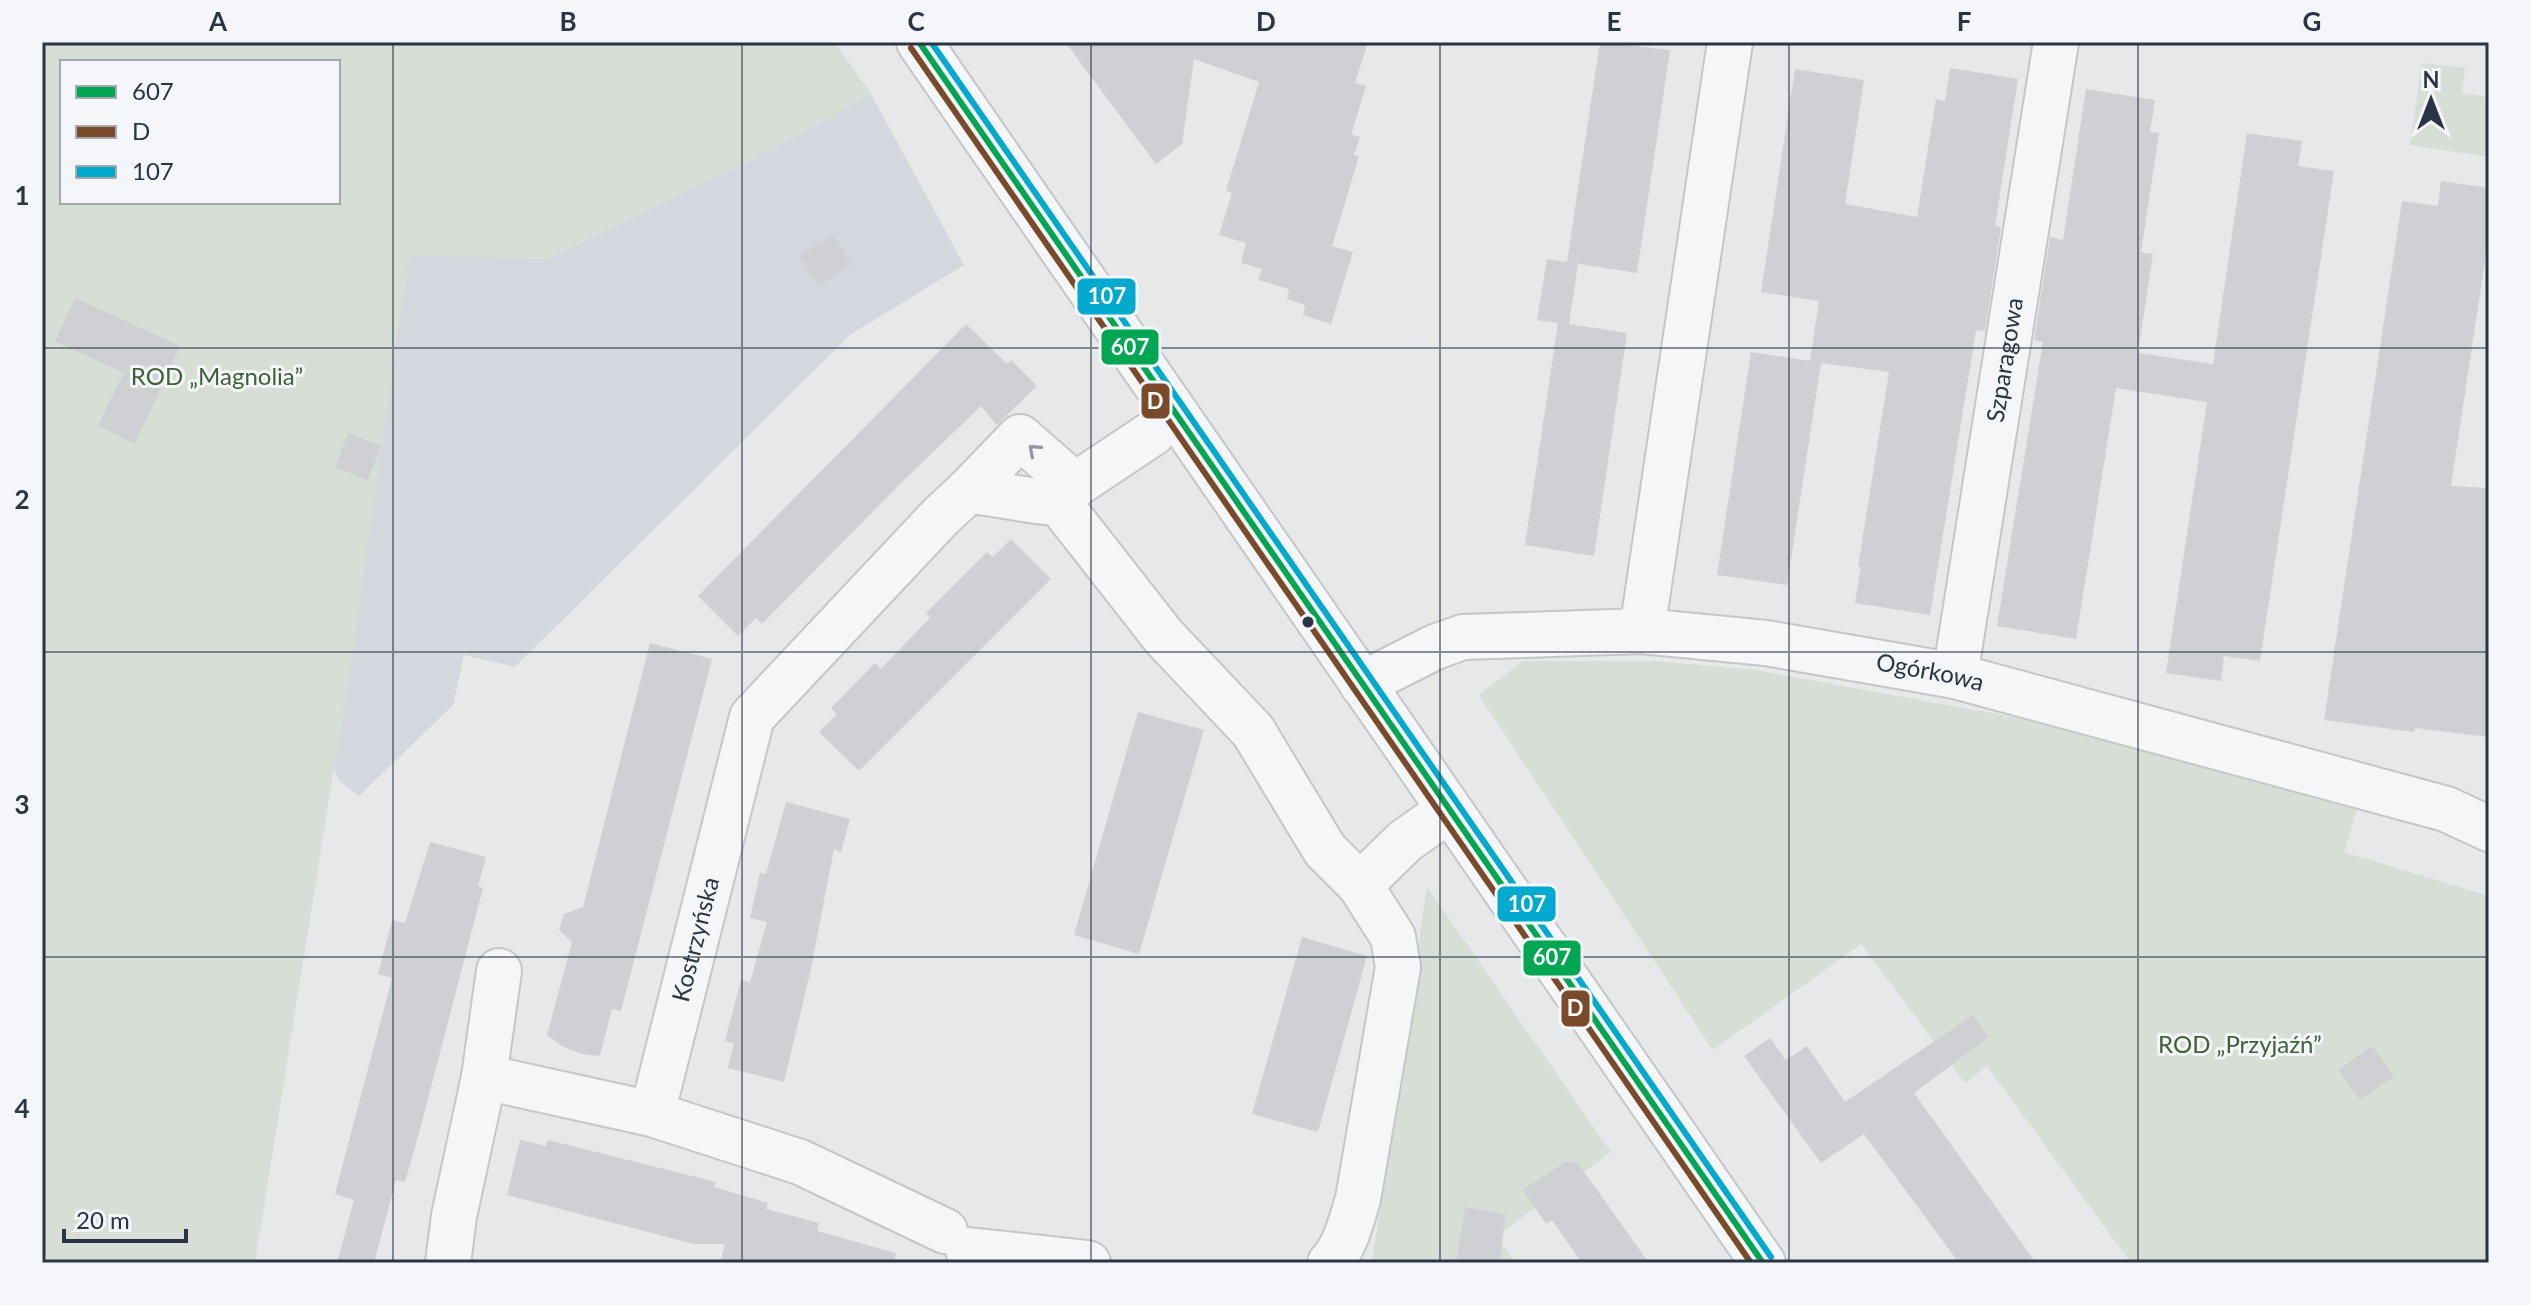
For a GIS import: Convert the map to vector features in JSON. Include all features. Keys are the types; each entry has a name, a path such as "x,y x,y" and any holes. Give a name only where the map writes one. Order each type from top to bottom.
{"street":[{"path":"919,42 1763,1263"},
{"path":"1642,631 1730,42"},
{"name":"Szparagowa","path":"1955,676 2056,42"},
{"path":"968,491 994,492 1032,502 1067,494 1153,433"},
{"name":"Kostrzyńska","path":"652,1114 752,717 941,516 1020,437 1067,494"},
{"path":"1067,494 1164,637 1253,731 1325,850 1360,885 1393,937 1398,967 1358,1199 1349,1229 1330,1263"},
{"name":"Ogórkowa","path":"1362,684 1435,647 1463,637 1642,631 1766,643 1955,676 2446,809 2489,829"},
{"path":"1360,885 1405,841 1449,810"},
{"path":"448,1263 454,1216 484,1077 499,971"},
{"path":"484,1077 652,1114 800,1162 956,1241 1088,1263"}],"shaded area":[{"path":"871,94 964,265 851,334 515,667 464,655 453,705 359,796 339,781 333,767 409,254 547,259 756,158"}],"green space":[{"name":"ROD „Magnolia”","path":"42,42 835,42 871,94 756,158 547,259 409,255 348,681 255,1263 42,1263"},
{"path":"2422,63 2465,68 2462,93 2489,97 2489,157 2410,145"},
{"name":"ROD „Przyjaźń”","path":"1523,661 1656,661 1755,670 2057,725 2358,807 2344,852 2489,896 2489,1263 2131,1263 1987,1066 1965,1083 1861,944 1713,1050 1479,695"},
{"path":"1427,887 1611,1152 1497,1236 1515,1263 1372,1263"}],"building":[{"path":"1065,42 1368,42 1355,83 1366,86 1351,135 1360,137 1354,155 1359,156 1332,246 1353,252 1331,324 1303,315 1305,305 1287,299 1289,289 1258,280 1262,269 1241,263 1246,243 1219,235 1232,193 1226,191 1259,82 1194,59 1182,144 1156,164"},
{"path":"1600,42 1670,50 1637,273 1567,262"},
{"path":"1950,68 2018,79 1995,226 2001,227 1985,331 1976,330 1930,615 1855,603 1889,372 1821,363 1787,585 1717,575 1751,352 1810,361 1819,301 1761,292 1795,69 1864,80 1845,204 1917,217 1936,99 1945,101"},
{"path":"2086,89 2155,100 2150,132 2159,133 2141,252 2153,254 2138,353 2213,364 2247,133 2302,141 2298,166 2334,171 2260,661 2224,656 2221,681 2166,673 2207,402 2116,388 2076,639 1997,626 2043,342 2034,340 2050,237 2063,240"},
{"path":"2441,181 2489,188 2489,234 2451,486 2489,488 2489,737 2415,728 2414,732 2324,720 2402,201 2438,206"},
{"path":"833,235 851,265 819,285 800,255"},
{"path":"1547,259 1578,264 1569,324 1627,333 1594,556 1525,545 1558,323 1537,320"},
{"path":"75,298 180,346 135,444 98,426 124,373 55,341"},
{"path":"966,324 1007,364 1011,360 1037,386 997,425 981,406 762,624 756,618 738,636 698,596"},
{"path":"348,433 381,446 368,480 335,467"},
{"path":"1011,539 1051,579 859,771 819,732 837,714 831,708 875,663 881,669 930,618 926,613 987,552 993,557"},
{"path":"650,643 712,659 621,1011 612,1009 600,1056 582,1054 562,1046 547,1035 572,942 559,930 564,914 583,907"},
{"path":"1138,712 1204,730 1139,954 1074,935"},
{"path":"786,802 850,819 841,852 834,849 810,973 784,1082 728,1068 734,1043 725,1041 741,980 750,982 767,922 750,918 760,873 766,874"},
{"path":"430,842 486,857 478,886 483,888 405,1182 396,1180 374,1263 337,1263 354,1200 335,1194 392,978 378,974 392,920 405,923"},
{"path":"1302,937 1367,956 1318,1132 1252,1114"},
{"path":"1973,1015 1989,1037 1914,1093 2036,1263 1959,1263 1864,1134 1821,1163 1744,1056 1770,1038 1786,1060 1807,1046 1845,1102"},
{"path":"2372,1046 2394,1076 2360,1100 2338,1070"},
{"path":"520,1140 546,1146 548,1140 716,1182 714,1187 768,1203 766,1209 819,1223 817,1231 896,1253 894,1263 720,1263 725,1244 694,1244 507,1195"},
{"path":"1565,1162 1577,1162 1649,1263 1582,1263 1552,1220 1546,1224 1523,1190"},
{"path":"1465,1207 1506,1214 1499,1263 1456,1263"}],"transit line":[{"name":"607","path":"919,42 1763,1263"},
{"name":"107","path":"931,42 1771,1257"},
{"name":"D","path":"911,48 1751,1263"}]}
